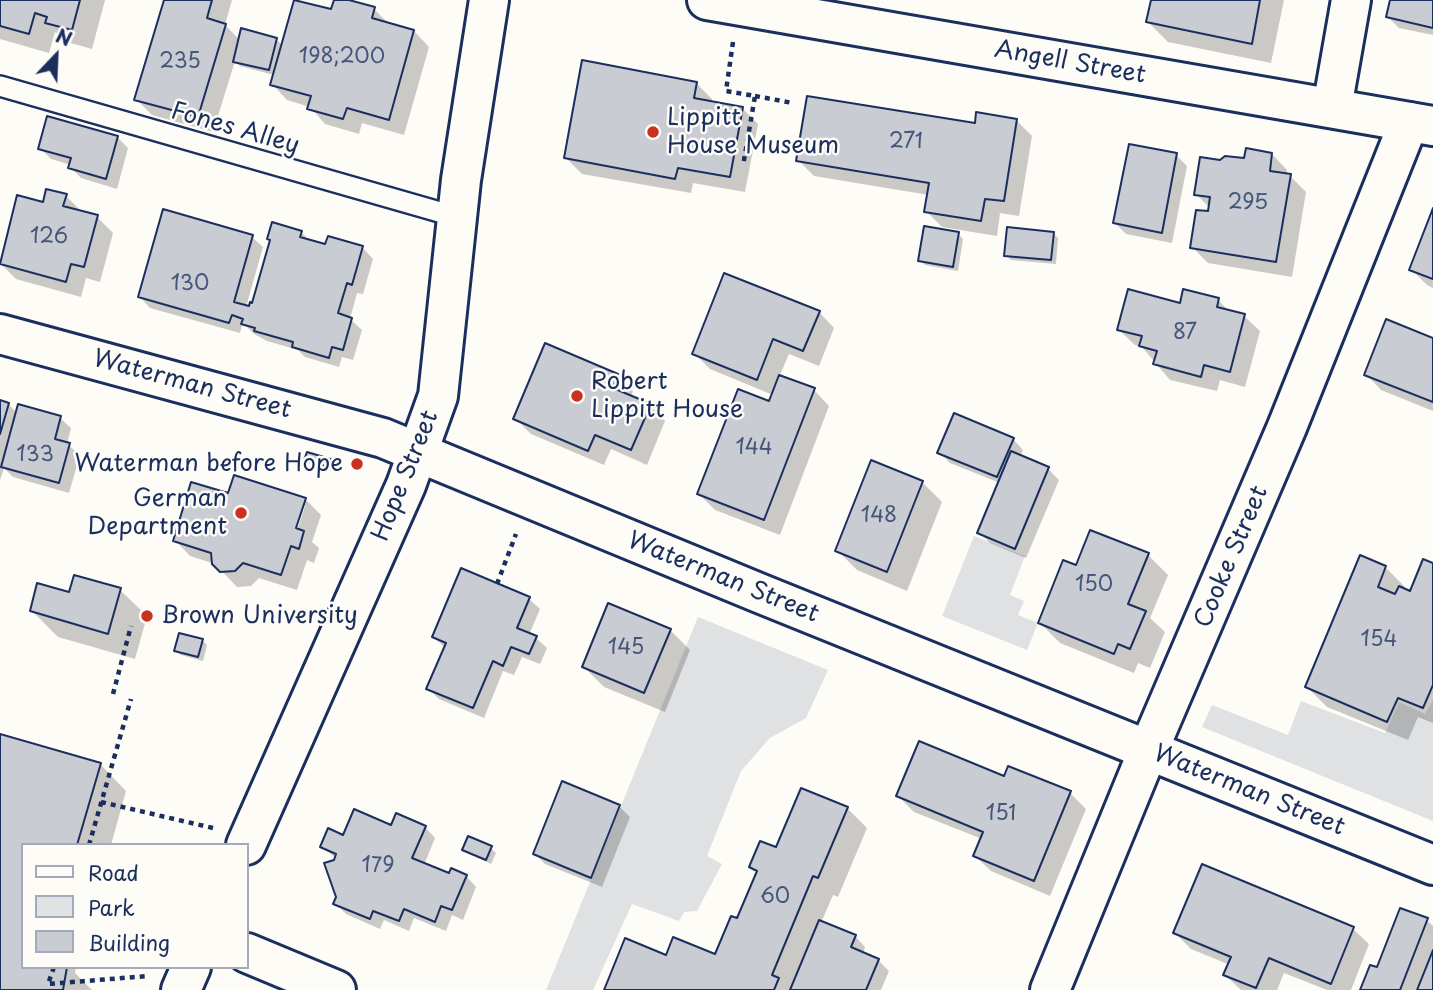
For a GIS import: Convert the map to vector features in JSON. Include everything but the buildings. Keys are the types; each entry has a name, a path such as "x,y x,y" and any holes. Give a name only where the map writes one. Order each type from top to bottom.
{"main road":[{"name":"Hope Street","path":"231,837 419,453 438,396 457,217 489,0"},
{"name":"Angell Street","path":"708,0 1421,124"},
{"path":"1332,108 1351,0"},
{"name":"Cooke Street","path":"1050,990 1148,751 1421,124"},
{"name":"Waterman Street","path":"0,334 383,438 1433,865"},
{"path":"248,953 336,990"},
{"path":"165,983 188,969"}],"lane":[{"name":"Fones Alley","path":"0,86 457,217"}],"path":[{"path":"734,34 726,91 793,103"},
{"path":"743,166 755,96"},
{"path":"497,584 518,530"},
{"path":"113,694 131,626"},
{"path":"90,843 131,699"},
{"path":"101,802 231,837"},
{"path":"53,969 48,984 165,983"}],"green space":[{"path":"974,536 1025,556 1010,595 1024,601 1018,615 1038,623 1027,650 942,616"},
{"path":"698,617 828,670 806,718 770,738 741,771 707,856 722,864 697,911 684,912 679,921 632,904 593,990 546,990"},
{"path":"1433,700 1433,821 1202,727 1212,705 1288,735 1301,701 1385,733 1399,702 1425,714"}],"place":[{"name":"Lippitt House Museum","path":"653,132"},
{"name":"Robert Lippitt House","path":"577,396"},
{"name":"Waterman before Hope","path":"357,464"},
{"name":"German Department","path":"241,513"},
{"name":"Brown University","path":"147,616"}]}
